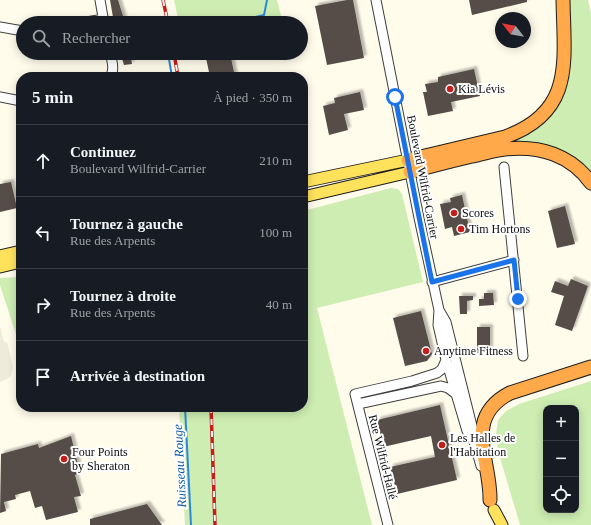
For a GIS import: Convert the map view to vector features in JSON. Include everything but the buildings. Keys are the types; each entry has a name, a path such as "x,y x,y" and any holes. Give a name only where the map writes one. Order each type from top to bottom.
{"highway":[{"path":"409,166 518,132 531,125 544,113 556,95 564,70 563,0"},
{"path":"409,166 504,149 533,149 548,152 566,159 575,165 591,183"},
{"path":"492,505 489,478 482,449 481,437 485,419 490,408 499,399 510,393 591,367"}],"main road":[{"path":"308,181 409,166"},
{"path":"308,196 409,166"},
{"path":"0,256 16,252"},
{"path":"0,268 16,263"},
{"path":"492,505 502,525"}],"street":[{"path":"100,0 103,16"},
{"name":"Boulevard Wilfrid-Carrier","path":"376,0 432,282 439,310 446,322 473,430 473,438 498,525"},
{"path":"0,27 16,30"},
{"path":"112,60 112,72"},
{"path":"0,97 16,100"},
{"path":"504,167 523,356"},
{"path":"432,282 514,260"},
{"name":"Boulevard Wilfrid-Carrier","path":"439,310 438,326 446,360 467,431 473,438"},
{"name":"Rue Wilfrid-Hallé","path":"388,525 355,394 412,381 437,373 442,369 446,360"},
{"path":"358,404 437,386 446,387 456,394"}],"green space":[{"path":"174,0 277,0 281,16 177,16"},
{"path":"568,0 588,0 591,14 591,173 574,157 553,147 530,143 506,143 551,112"},
{"path":"391,188 398,189 402,194 423,282 317,308 372,525 185,525 179,412 308,412 308,210"},
{"path":"16,277 16,335 0,285 0,278"},
{"path":"591,381 591,525 520,525 498,451 496,434 498,420 506,411 519,404"}],"shaded area":[{"path":"0,327 4,342 7,342 13,367 11,376 0,382"}],"waterway":[{"name":"Ruisseau Rouge","path":"260,16 264,15 267,0"},
{"name":"Ruisseau Rouge","path":"169,60 171,72"},
{"name":"Ruisseau Rouge","path":"185,412 191,525"}],"railway":[{"path":"163,0 166,16"},
{"path":"175,60 177,72"},
{"path":"211,412 215,525"}],"place":[{"name":"Kia Lévis","path":"450,89"},
{"name":"Scores","path":"454,213"},
{"name":"Tim Hortons","path":"461,229"},
{"name":"Anytime Fitness","path":"426,351"},
{"name":"Les Halles de l'Habitation","path":"442,445"},
{"name":"Four Points by Sheraton","path":"64,459"}],"route":[{"path":"395,97 432,282 514,260 518,299"}]}
